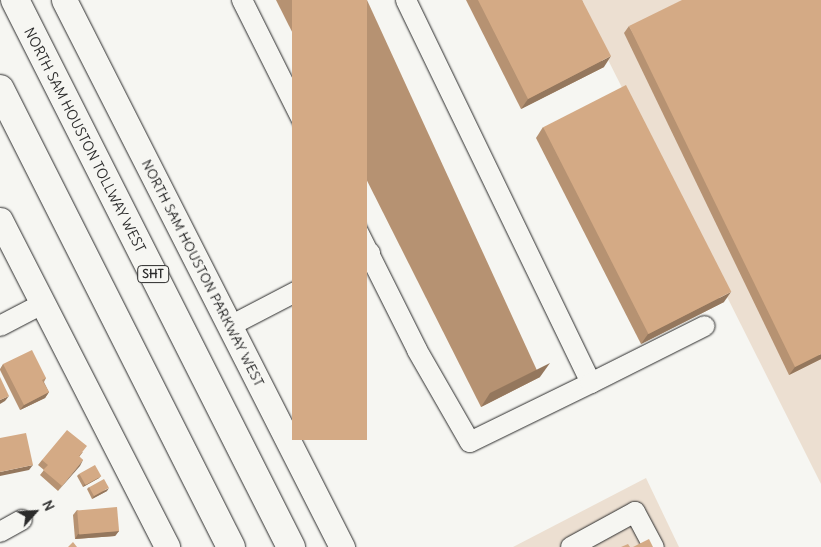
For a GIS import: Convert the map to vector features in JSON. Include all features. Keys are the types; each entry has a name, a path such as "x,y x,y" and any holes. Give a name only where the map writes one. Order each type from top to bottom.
{"highway":[{"name":"NORTH SAM HOUSTON TOLLWAY WEST","path":"15,0 291,547"},
{"path":"0,89 231,547"}],"main road":[{"name":"NORTH SAM HOUSTON PARKWAY WEST","path":"68,1 342,547"},
{"path":"0,220 167,547"}],"street":[{"path":"242,0 370,254 416,350 470,442 705,326"},
{"path":"406,0 592,383"},
{"path":"230,326 370,254"},
{"path":"0,326 42,304"},
{"path":"571,547 635,512 654,547"},
{"path":"0,532 22,520"}],"shaded area":[{"path":"578,0 821,0 821,484"},
{"path":"646,478 679,547 513,547"}],"building":[{"path":"292,0 367,0 367,440 292,440"},
{"path":"478,0 582,0 611,56 528,99"},
{"path":"682,0 821,0 821,354 795,367 629,26"},
{"path":"626,85 731,292 648,334 543,127"},
{"path":"32,350 46,378 42,380 49,392 24,405 3,364"},
{"path":"0,377 9,396 0,400"},
{"path":"67,430 87,446 79,456 83,460 62,486 43,470 48,465 42,460"},
{"path":"26,433 33,465 0,472 0,438"},
{"path":"95,465 101,476 86,485 79,474"},
{"path":"104,479 109,488 94,496 89,487"},
{"path":"117,507 119,531 79,534 77,510"},
{"path":"649,539 653,547 633,547"},
{"path":"73,542 77,547 68,547"}]}
